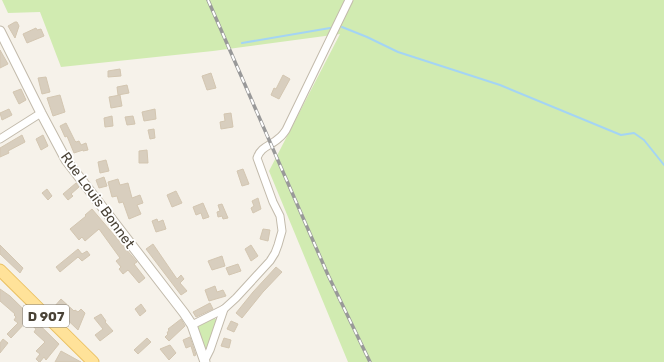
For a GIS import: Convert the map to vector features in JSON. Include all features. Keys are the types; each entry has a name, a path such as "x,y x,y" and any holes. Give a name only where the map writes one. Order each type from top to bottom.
{"main road":[{"name":"D 907","path":"0,270 93,362"}],"street":[{"path":"192,325 224,310 270,261 275,253 282,230 280,216 273,202 257,158 262,149 279,139 286,130 349,0"},
{"name":"Rue Louis Bonnet","path":"0,31 3,45 66,160 76,175 184,313 192,325 205,361"},
{"path":"0,139 41,113"},
{"path":"205,361 224,310"}],"green space":[{"path":"2,0 664,0 664,362 348,362 269,171 340,34 213,51 61,67 40,12 8,13"},
{"path":"214,318 217,320 209,346 205,349 197,327"}],"building":[{"path":"17,22 19,26 15,38 8,26"},
{"path":"36,28 37,30 41,29 44,36 27,43 23,34"},
{"path":"0,50 8,64 0,68"},
{"path":"120,69 121,76 108,77 108,71"},
{"path":"211,73 216,88 207,90 202,76"},
{"path":"283,75 290,79 279,99 271,95 274,88 276,89"},
{"path":"46,77 50,92 42,94 38,78"},
{"path":"127,85 129,93 118,95 117,87"},
{"path":"21,89 26,100 19,104 13,92"},
{"path":"60,95 65,112 53,116 47,98"},
{"path":"120,95 122,106 111,108 109,97"},
{"path":"9,109 12,115 2,120 0,113"},
{"path":"155,109 156,119 144,121 142,112"},
{"path":"231,113 233,127 221,129 220,122 225,121 224,114"},
{"path":"112,116 113,126 105,127 104,118"},
{"path":"133,116 135,124 127,125 125,117"},
{"path":"66,123 75,141 79,141 81,145 86,143 88,150 74,153 67,136 65,137 60,126"},
{"path":"154,129 155,138 150,139 148,130"},
{"path":"22,135 25,142 8,151 9,153 0,157 0,148"},
{"path":"43,135 48,146 41,150 36,139"},
{"path":"147,150 148,163 139,163 139,151"},
{"path":"106,160 109,171 100,173 98,162"},
{"path":"243,169 249,184 242,186 237,171"},
{"path":"104,177 107,186 99,188 96,180"},
{"path":"118,179 120,185 128,183 132,198 140,195 143,203 137,205 141,214 129,219 123,202 119,203 117,196 112,197 108,182"},
{"path":"76,183 79,187 71,194 73,196 68,200 63,194"},
{"path":"47,189 52,196 48,200 42,193"},
{"path":"176,191 182,203 172,207 167,195"},
{"path":"258,198 261,209 253,213 251,208 254,206 252,201"},
{"path":"203,203 209,217 203,219 201,213 196,215 193,207"},
{"path":"222,204 228,218 223,219 222,216 218,217 217,212 220,211 218,205"},
{"path":"92,209 137,262 134,264 145,278 139,283 128,270 123,274 119,269 121,267 116,261 120,258 99,229 85,241 82,237 79,240 70,229"},
{"path":"157,219 158,222 163,220 166,229 156,232 152,221"},
{"path":"263,229 270,230 268,241 260,239"},
{"path":"153,244 177,279 181,275 184,279 180,283 187,291 181,295 146,249"},
{"path":"0,245 23,268 20,273 0,254"},
{"path":"251,245 258,256 251,261 245,249"},
{"path":"78,249 82,254 87,251 90,255 82,261 78,257 60,272 56,267"},
{"path":"222,256 225,266 212,270 208,261"},
{"path":"238,264 241,271 229,275 226,268"},
{"path":"276,267 282,272 263,292 242,318 236,313"},
{"path":"215,286 217,292 223,290 226,296 209,301 205,290"},
{"path":"0,289 10,296 59,344 46,360 44,357 40,362 36,359 40,354 36,351 45,342 34,332 36,329 27,321 11,338 7,334 18,323 14,320 16,317 14,315 15,314 0,301"},
{"path":"61,299 74,311 75,310 78,312 81,309 85,313 78,330 54,307"},
{"path":"210,303 213,309 196,317 193,312"},
{"path":"141,304 146,311 140,316 135,309"},
{"path":"101,314 106,321 105,322 113,331 100,341 95,335 103,329 94,318"},
{"path":"181,319 185,326 169,341 165,337 168,334 168,329"},
{"path":"231,321 238,324 234,332 227,329"},
{"path":"190,337 196,355 194,356 191,346 186,348 183,340"},
{"path":"147,338 151,342 138,354 134,350"},
{"path":"224,338 231,340 229,348 221,346"},
{"path":"3,339 8,343 0,353 0,343"},
{"path":"170,345 176,353 169,360 160,349"},
{"path":"61,351 81,362 55,362"}],"waterway":[{"path":"342,27 398,52 500,85 621,135 634,133 644,140 664,165"},
{"path":"242,43 330,28"}],"railway":[{"path":"208,0 328,275 370,362"}]}
